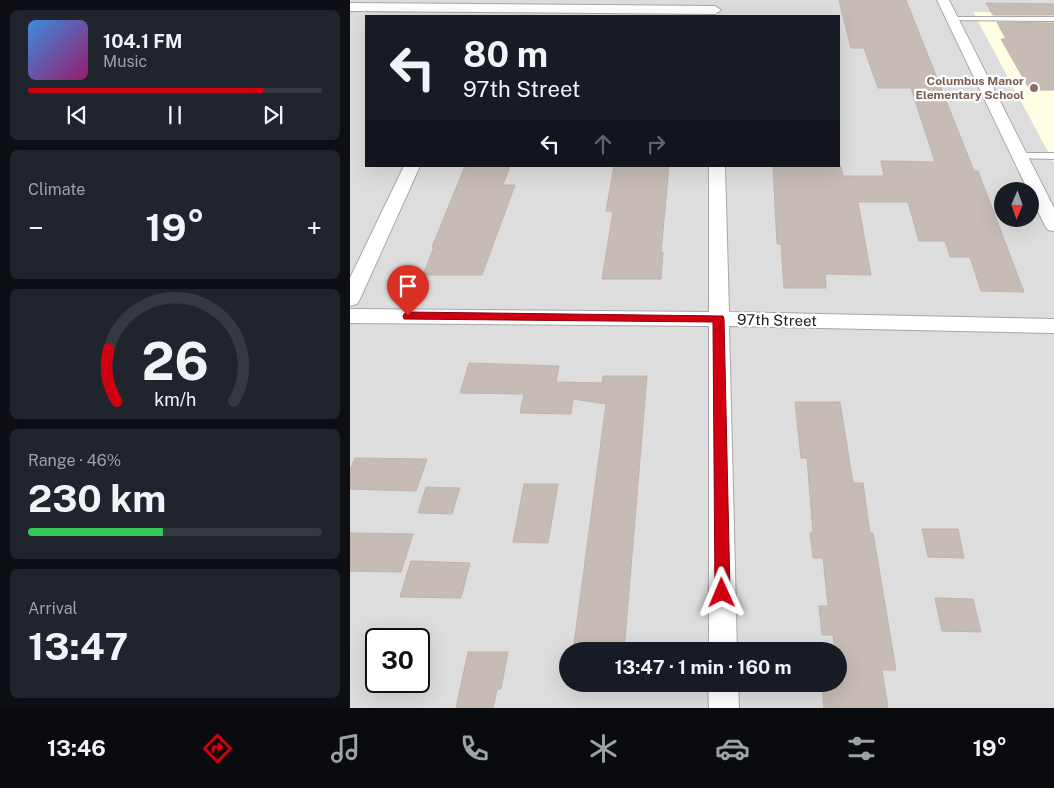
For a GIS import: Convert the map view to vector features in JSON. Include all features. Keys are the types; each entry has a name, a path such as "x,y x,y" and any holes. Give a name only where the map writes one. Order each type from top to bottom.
{"street":[{"path":"943,0 1054,226"},
{"path":"350,7 715,9"},
{"path":"350,299 412,167"},
{"path":"717,167 723,642"},
{"name":"97th Street","path":"350,316 719,319 1054,326"},
{"path":"723,692 724,708"}],"lane":[{"path":"952,19 1054,19"},
{"path":"1020,156 1054,156"}],"shaded area":[{"path":"350,0 1054,0 1054,708 350,708"},
{"name":"Columbus Manor Elementary School","path":"973,12 1054,13 1054,163"}],"building":[{"path":"839,0 906,0 974,171 978,171 994,213 994,228 1000,228 1024,292 981,291 970,257 950,257 945,241 919,241 908,202 858,202 871,275 825,274 826,288 784,288 781,244 777,244 773,167 841,166 843,176 884,176 881,161 935,162 911,88 878,88 864,48 851,48"},
{"path":"986,3 1054,4 1054,15 993,15"},
{"path":"997,22 1054,23 1054,90 1030,90 1001,39 1006,39"},
{"path":"465,167 510,167 503,185 515,185 482,275 423,275 434,247 432,247"},
{"path":"614,167 669,167 661,252 663,252 661,279 602,279 613,211 606,211"},
{"path":"469,363 559,366 556,382 602,383 603,376 647,376 625,642 574,642 606,404 573,399 571,414 520,413 524,394 460,393"},
{"path":"795,402 840,402 853,483 863,483 870,533 873,533 896,670 882,670 888,708 824,708 823,692 847,692 847,642 834,642 833,635 822,635 819,606 828,606 823,558 813,558 807,458 801,458"},
{"path":"355,458 427,459 416,491 350,489 350,470"},
{"path":"524,484 558,484 548,543 513,542"},
{"path":"426,487 460,488 452,514 418,513"},
{"path":"922,529 958,529 964,558 928,557"},
{"path":"350,533 413,534 401,572 350,571"},
{"path":"411,561 470,563 461,598 400,597"},
{"path":"935,598 973,599 981,632 942,631"},
{"path":"468,652 508,652 501,689 497,689 493,708 456,708"}],"place":[{"name":"Columbus Manor Elementary School","path":"1034,88"}],"route":[{"path":"408,316 719,319 722,593"}]}
